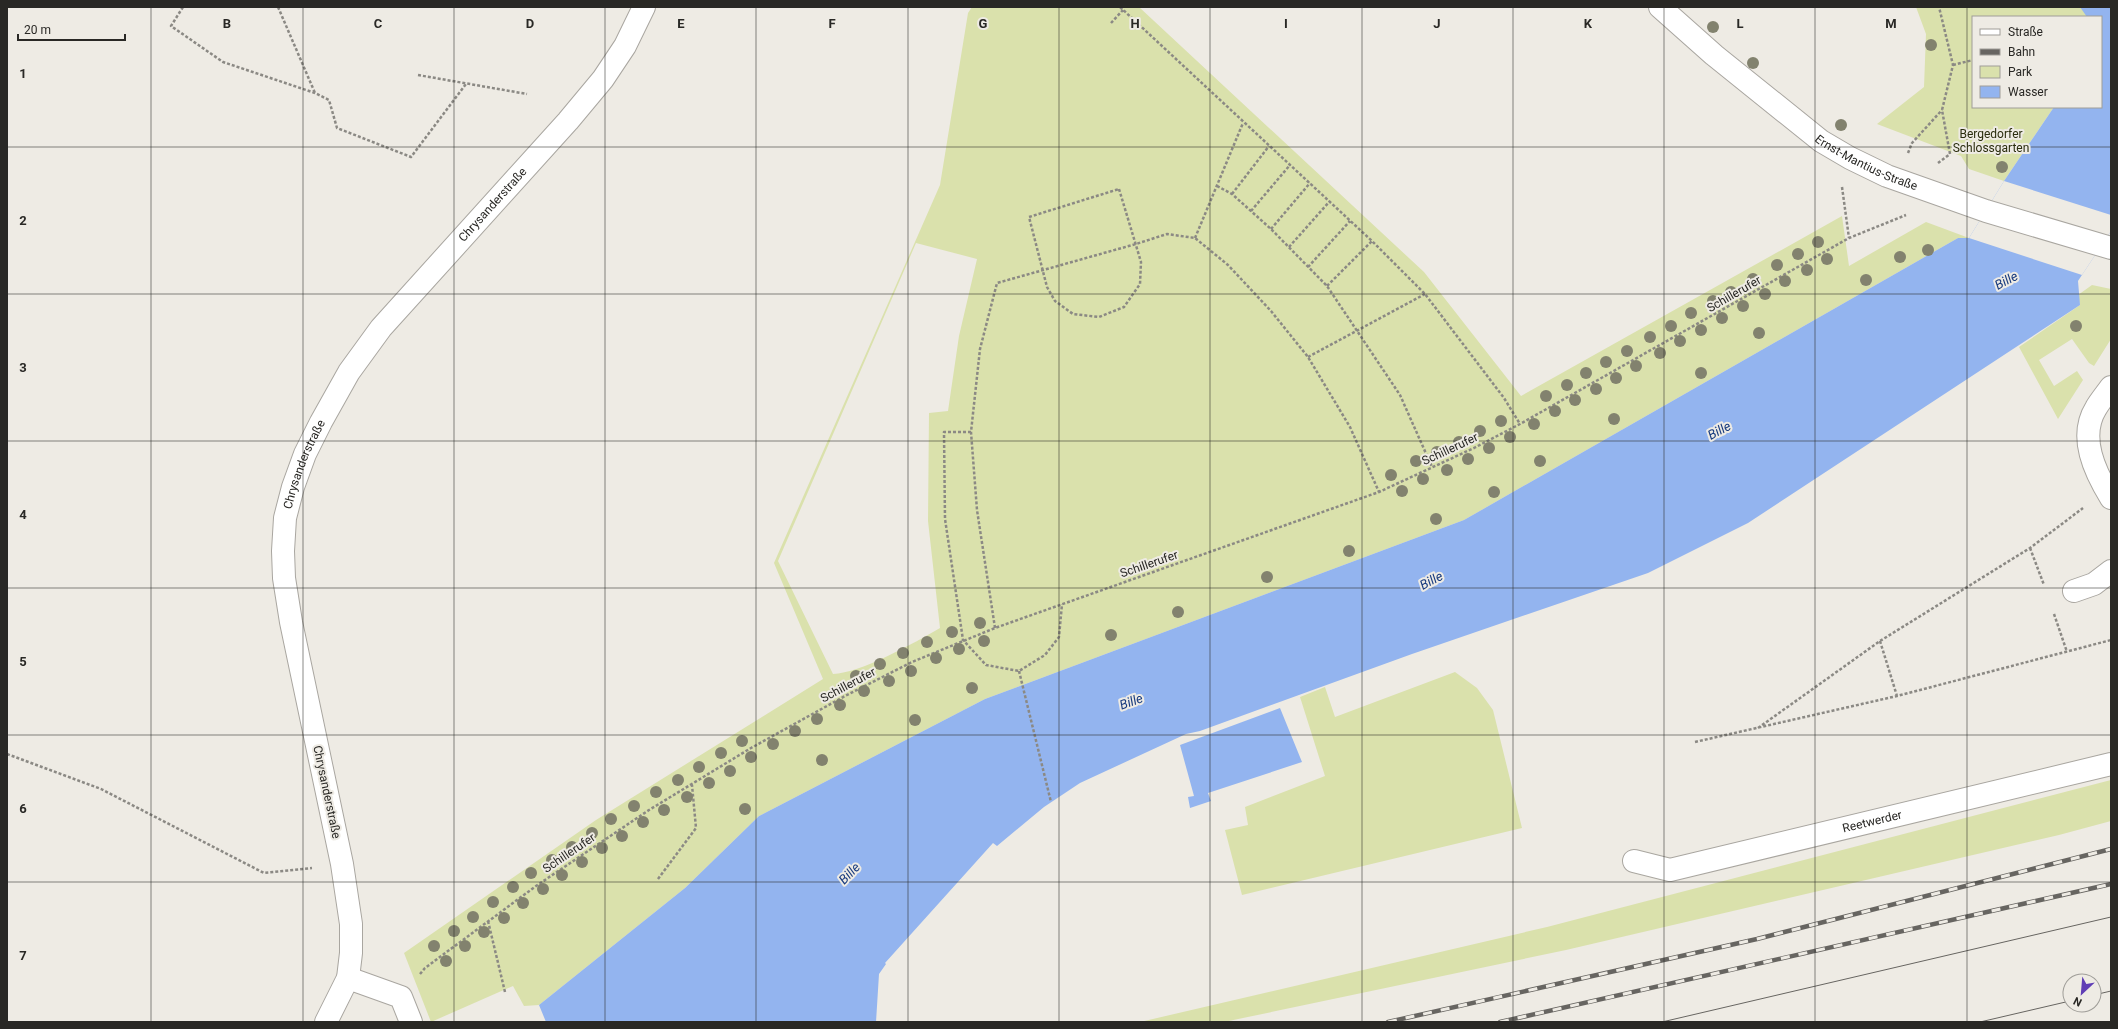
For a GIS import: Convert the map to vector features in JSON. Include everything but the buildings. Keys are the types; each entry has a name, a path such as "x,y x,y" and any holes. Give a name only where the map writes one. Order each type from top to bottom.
{"street":[{"name":"Chrysanderstraße","path":"326,1022 348,978 351,953 351,924 342,864 293,629 284,578 283,551 285,518 293,487 321,422 349,372 382,328 568,121 603,79 625,46 644,7"},
{"name":"Ernst-Mantius-Straße","path":"1660,7 1714,55 1821,141 1850,158 1887,176 1924,190 1986,211 2106,247"},
{"path":"2109,494 2095,467 2087,437 2095,409 2111,387"},
{"path":"2074,590 2094,584 2111,571"},
{"name":"Reetwerder","path":"1634,861 1670,870 2111,764"},
{"path":"348,978 401,997 411,1022"}],"path":[{"path":"183,7 171,26 223,62 315,93 329,100 337,128 411,157 466,84"},
{"path":"278,7 315,93"},
{"path":"1120,7 1243,123 1330,201 1425,294 1504,398 1520,424"},
{"path":"1913,158 1907,155 1912,143 1942,110 1953,64 1939,7"},
{"path":"1111,23 1124,10"},
{"path":"1953,64 1972,60"},
{"path":"418,75 527,94"},
{"name":"Schillerufer","path":"401,997 425,968 536,886 643,814 751,748 845,696 912,662 963,640 1379,492 1520,424 1849,238 1915,212 1933,166 1950,154 1942,110"},
{"path":"1195,238 1243,123"},
{"path":"1232,194 1269,146"},
{"path":"1849,238 1841,173 1850,158"},
{"path":"1252,211 1290,165"},
{"path":"1271,228 1310,183"},
{"path":"1217,186 1232,194 1271,228 1327,286 1358,330 1400,395 1432,467"},
{"path":"1119,189 1141,262 1140,284 1124,307 1099,317 1073,314 1055,301 1047,287 1042,270 1029,217 1119,189"},
{"path":"1289,247 1330,201"},
{"path":"1308,267 1350,221"},
{"path":"995,628 977,510 971,432 980,349 997,283 1167,234 1195,238 1228,265 1271,311 1308,357 1350,428 1379,492"},
{"path":"1327,286 1372,241"},
{"path":"1308,357 1425,294"},
{"path":"971,432 944,432 945,519 963,640 986,665 1019,671 1045,655 1059,637 1062,604"},
{"path":"1756,730 1880,641 2030,548 2109,494"},
{"path":"2030,548 2044,587"},
{"path":"2052,608 2067,652"},
{"path":"1695,742 1756,730 1897,696 2111,640"},
{"path":"1880,641 1897,696"},
{"path":"1019,671 1051,802"},
{"path":"7,754 101,789 264,874 312,868"},
{"path":"658,879 696,828 692,785"},
{"path":"488,921 505,992"}],"green space":[{"path":"972,7 1139,7 1424,272 1521,396 1842,216 1849,266 1926,222 1969,238 1958,238 1464,520 985,699 759,816 685,888 539,1005 524,1006 513,986 431,1022 404,953 596,820 823,679 774,563 940,185 968,13","holes":["916,243 977,259 959,336 948,411 929,413 928,521 940,628 902,649 872,663 845,672 833,674 778,561"]},
{"name":"Bergedorfer Schlossgarten","path":"1916,7 2111,7 2111,28 2102,40 2102,16 1972,16 1972,108 2053,108 2004,181 1969,169 1961,156 1877,124 1924,87 1926,34"},
{"path":"2092,285 2111,289 2111,339 2094,366 2089,363 2072,339 2039,360 2054,386 2077,371 2083,380 2058,419 2019,347 2080,305 2078,295"},
{"path":"1455,672 1477,688 1493,710 1522,828 1242,895 1225,830 1248,825 1245,807 1325,776 1300,697 1325,687 1335,717"},
{"path":"2111,780 2111,821 2059,835 1566,950 1224,1022 1140,1022 1547,927"}],"water":[{"name":"Bille","path":"2080,7 2111,7 2111,231 2078,281 2080,305 1748,523 1648,573 1412,654 1200,731 1186,734 1080,783 1044,807 997,846 993,843 885,963 886,964 879,974 876,1022 546,1022 539,1005 685,888 759,816 985,699 1464,520 1958,238 1969,238 2004,181 2053,108 2102,108 2102,16 2086,16"},
{"path":"1280,708 1302,762 1208,793 1211,801 1190,808 1188,797 1194,796 1180,745"}],"pier":[{"path":"2004,181 2111,215 2111,231 2082,275 1969,238"}],"tram line":[{"path":"1662,1022 2111,917"},
{"path":"2102,993 2111,991"},
{"path":"1980,1022 2062,1003"}],"railway":[{"path":"1388,1022 1757,939 2111,849"},
{"path":"1500,1022 2111,884"}]}
